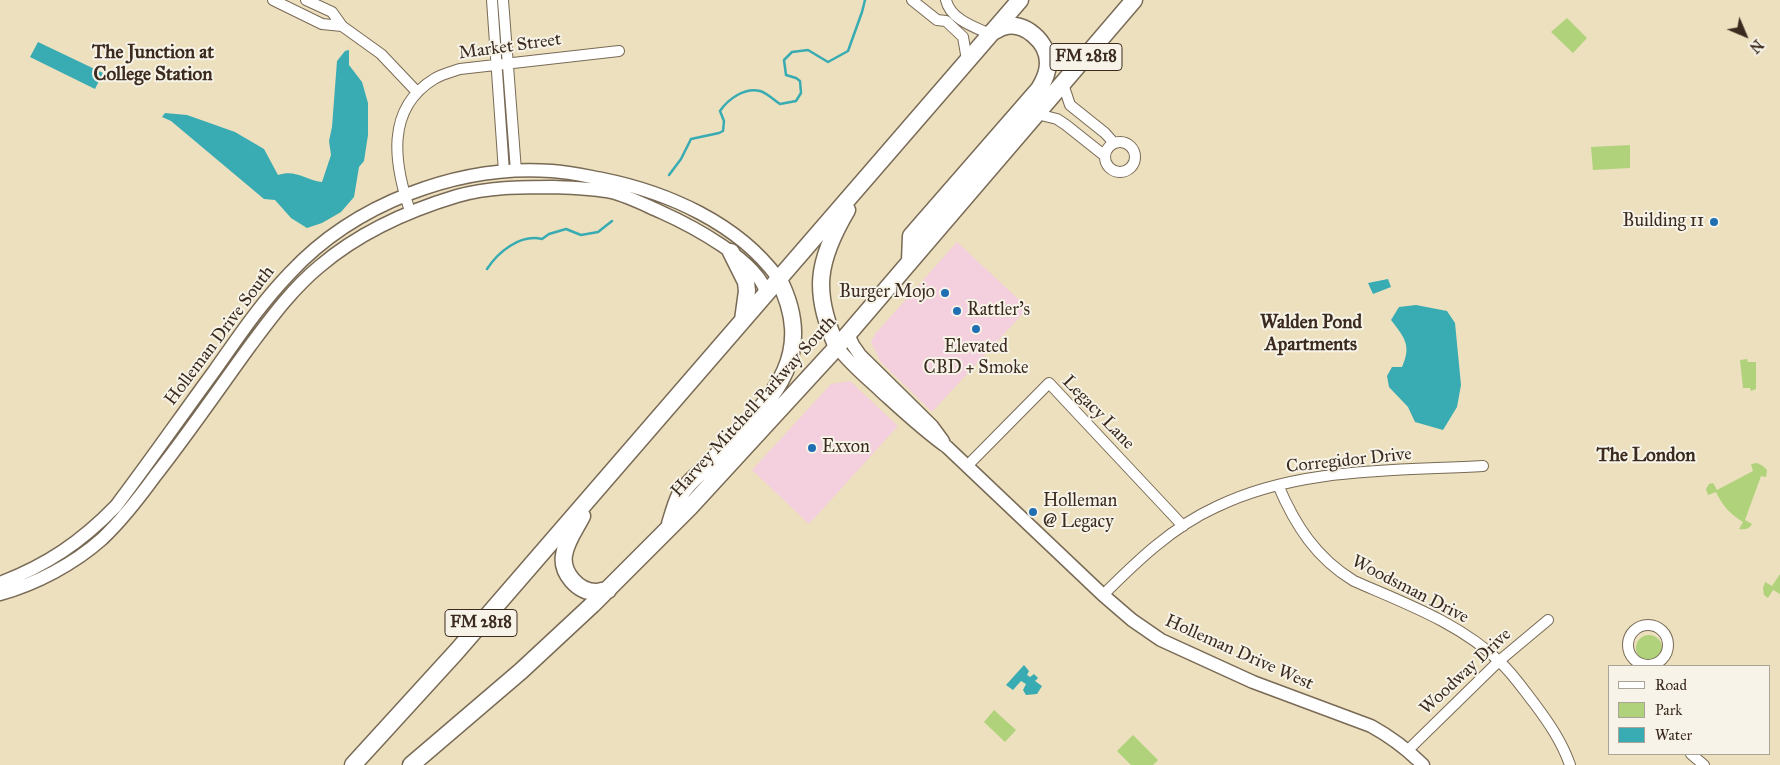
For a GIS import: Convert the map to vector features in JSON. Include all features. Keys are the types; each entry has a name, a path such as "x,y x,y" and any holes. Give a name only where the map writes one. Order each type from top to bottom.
{"highway":[{"name":"FM 2818","path":"353,765 457,651 1020,0"},
{"name":"Harvey Mitchell Parkway South","path":"411,765 521,671 608,590 748,446 837,347 1134,0"},
{"path":"910,261 911,236 1039,89 1045,78 1048,63 1046,49 1031,32 1018,27 1004,26 990,34"},
{"path":"837,347 824,315 821,298 824,256 836,228 866,177"},
{"path":"730,252 746,283 747,291 743,320"},
{"path":"667,530 681,494 766,402 786,371 792,355 795,337 789,300 778,278"},
{"path":"592,494 567,546 564,556 564,567 570,578 586,590 596,592 608,590"}],"street":[{"path":"273,0 322,24 342,26"},
{"path":"306,0 332,12 342,26 381,54 417,92"},
{"path":"492,0 496,64 510,171"},
{"path":"503,0 508,63 510,171"},
{"path":"912,0 937,20 946,21 963,37 967,60"},
{"path":"946,0 948,7 967,24 990,34"},
{"path":"493,17 505,16"},
{"name":"Market Street","path":"410,211 400,172 397,146 399,124 405,108 417,92 435,78 460,69 619,51"},
{"path":"1064,84 1070,104 1105,133 1114,143"},
{"path":"1037,114 1057,119 1105,156"},
{"path":"1122,142 1129,144 1134,151 1136,159 1133,166 1127,171 1119,173 1111,170 1106,164 1105,156 1108,148 1114,143 1122,142"},
{"name":"Holleman Drive South","path":"0,582 18,576 55,558 94,529 116,506 252,317 290,272 310,254 354,221 373,210 405,196 447,181 510,171 554,171 612,181 673,200 709,219 739,239 769,266 778,278"},
{"name":"Holleman Drive South","path":"0,594 32,583 53,572 102,539 163,466 288,297 318,267 344,247 373,229 410,211 491,188 520,186 580,188 612,192 683,222 730,252 759,277 766,293"},
{"name":"Holleman Drive West","path":"848,334 860,355 932,426 947,447"},
{"name":"Holleman Drive West","path":"837,347 852,365 902,412 925,432 947,447 1103,596 1132,620 1174,647 1253,682 1371,726 1388,735 1408,750 1423,765"},
{"name":"Legacy Lane","path":"968,466 1049,383 1183,526"},
{"name":"Corregidor Drive","path":"1103,596 1129,569 1183,526 1216,507 1278,485 1345,474 1483,466"},
{"name":"Woodsman Drive","path":"1278,485 1294,521 1304,536 1314,549 1340,572 1354,581 1449,625 1499,661 1520,684 1544,716 1563,746 1570,765"},
{"name":"Woodway Drive","path":"1408,750 1499,661 1548,620"},
{"path":"1641,665 1630,654 1628,647 1629,638 1640,627 1648,625 1656,627 1663,632 1667,639 1668,648 1665,656 1659,662 1651,665"},
{"path":"1692,755 1704,765"}],"shaded area":[{"path":"957,242 1028,308 932,412 880,361 871,342 875,334"},
{"path":"850,381 898,426 809,524 752,470 831,384"}],"green space":[{"path":"1567,18 1587,38 1573,53 1551,32"},
{"path":"1630,145 1630,168 1593,170 1591,147"},
{"path":"1747,359 1748,362 1756,362 1756,389 1751,391 1750,388 1743,388 1740,360"},
{"path":"1757,463 1767,470 1766,477 1761,476 1745,520 1752,524 1747,529 1739,529 1743,522 1727,509 1716,492 1708,495 1706,489 1709,484 1713,483 1717,490 1753,471 1751,464"},
{"path":"1780,574 1780,594 1773,590 1768,598 1764,595 1763,588 1765,582 1772,586"},
{"path":"1649,635 1658,639 1662,648 1658,657 1649,661 1640,657 1636,648 1640,639"},
{"path":"994,710 1016,730 1005,742 984,722"},
{"path":"1133,735 1158,760 1153,765 1131,765 1117,751"}],"water":[{"path":"38,42 103,73 95,89 30,57"},
{"path":"349,50 349,65 362,82 368,103 368,135 364,161 359,167 354,197 341,212 322,223 307,228 291,218 275,200 264,199 171,121 162,117 165,113 187,115 235,132 264,149 278,175 290,173 322,182 331,155 329,141 332,127 337,61 345,51"},
{"path":"1388,279 1391,287 1373,294 1368,283"},
{"path":"1416,305 1447,311 1455,323 1461,385 1457,407 1443,430 1415,422 1408,407 1389,387 1387,376 1392,367 1402,367 1406,353 1403,337 1391,320 1399,307"},
{"path":"1024,665 1029,671 1027,675 1030,677 1034,674 1038,678 1035,681 1042,686 1037,694 1026,695 1023,690 1026,684 1021,681 1013,690 1006,685"}],"waterway":[{"path":"669,175 681,159 691,139 723,131 724,121 720,111 737,95 754,90 765,93 780,104 796,101 801,93 800,81 786,75 784,60 792,52 808,50 828,62 848,51 865,0"},
{"path":"487,269 497,256 518,242 526,239 542,239 549,234 566,229 581,235 598,232 612,221"}],"place":[{"name":"Building 11","path":"1714,222"},
{"name":"Burger Mojo","path":"945,293"},
{"name":"Rattler's","path":"957,311"},
{"name":"Elevated CBD + Smoke","path":"976,329"},
{"name":"Exxon","path":"812,448"},
{"name":"Holleman @ Legacy","path":"1033,512"}],"district":[{"name":"The Junction at College Station","path":"153,64"},
{"name":"Walden Pond Apartments","path":"1311,334"},
{"name":"The London","path":"1646,456"}]}
